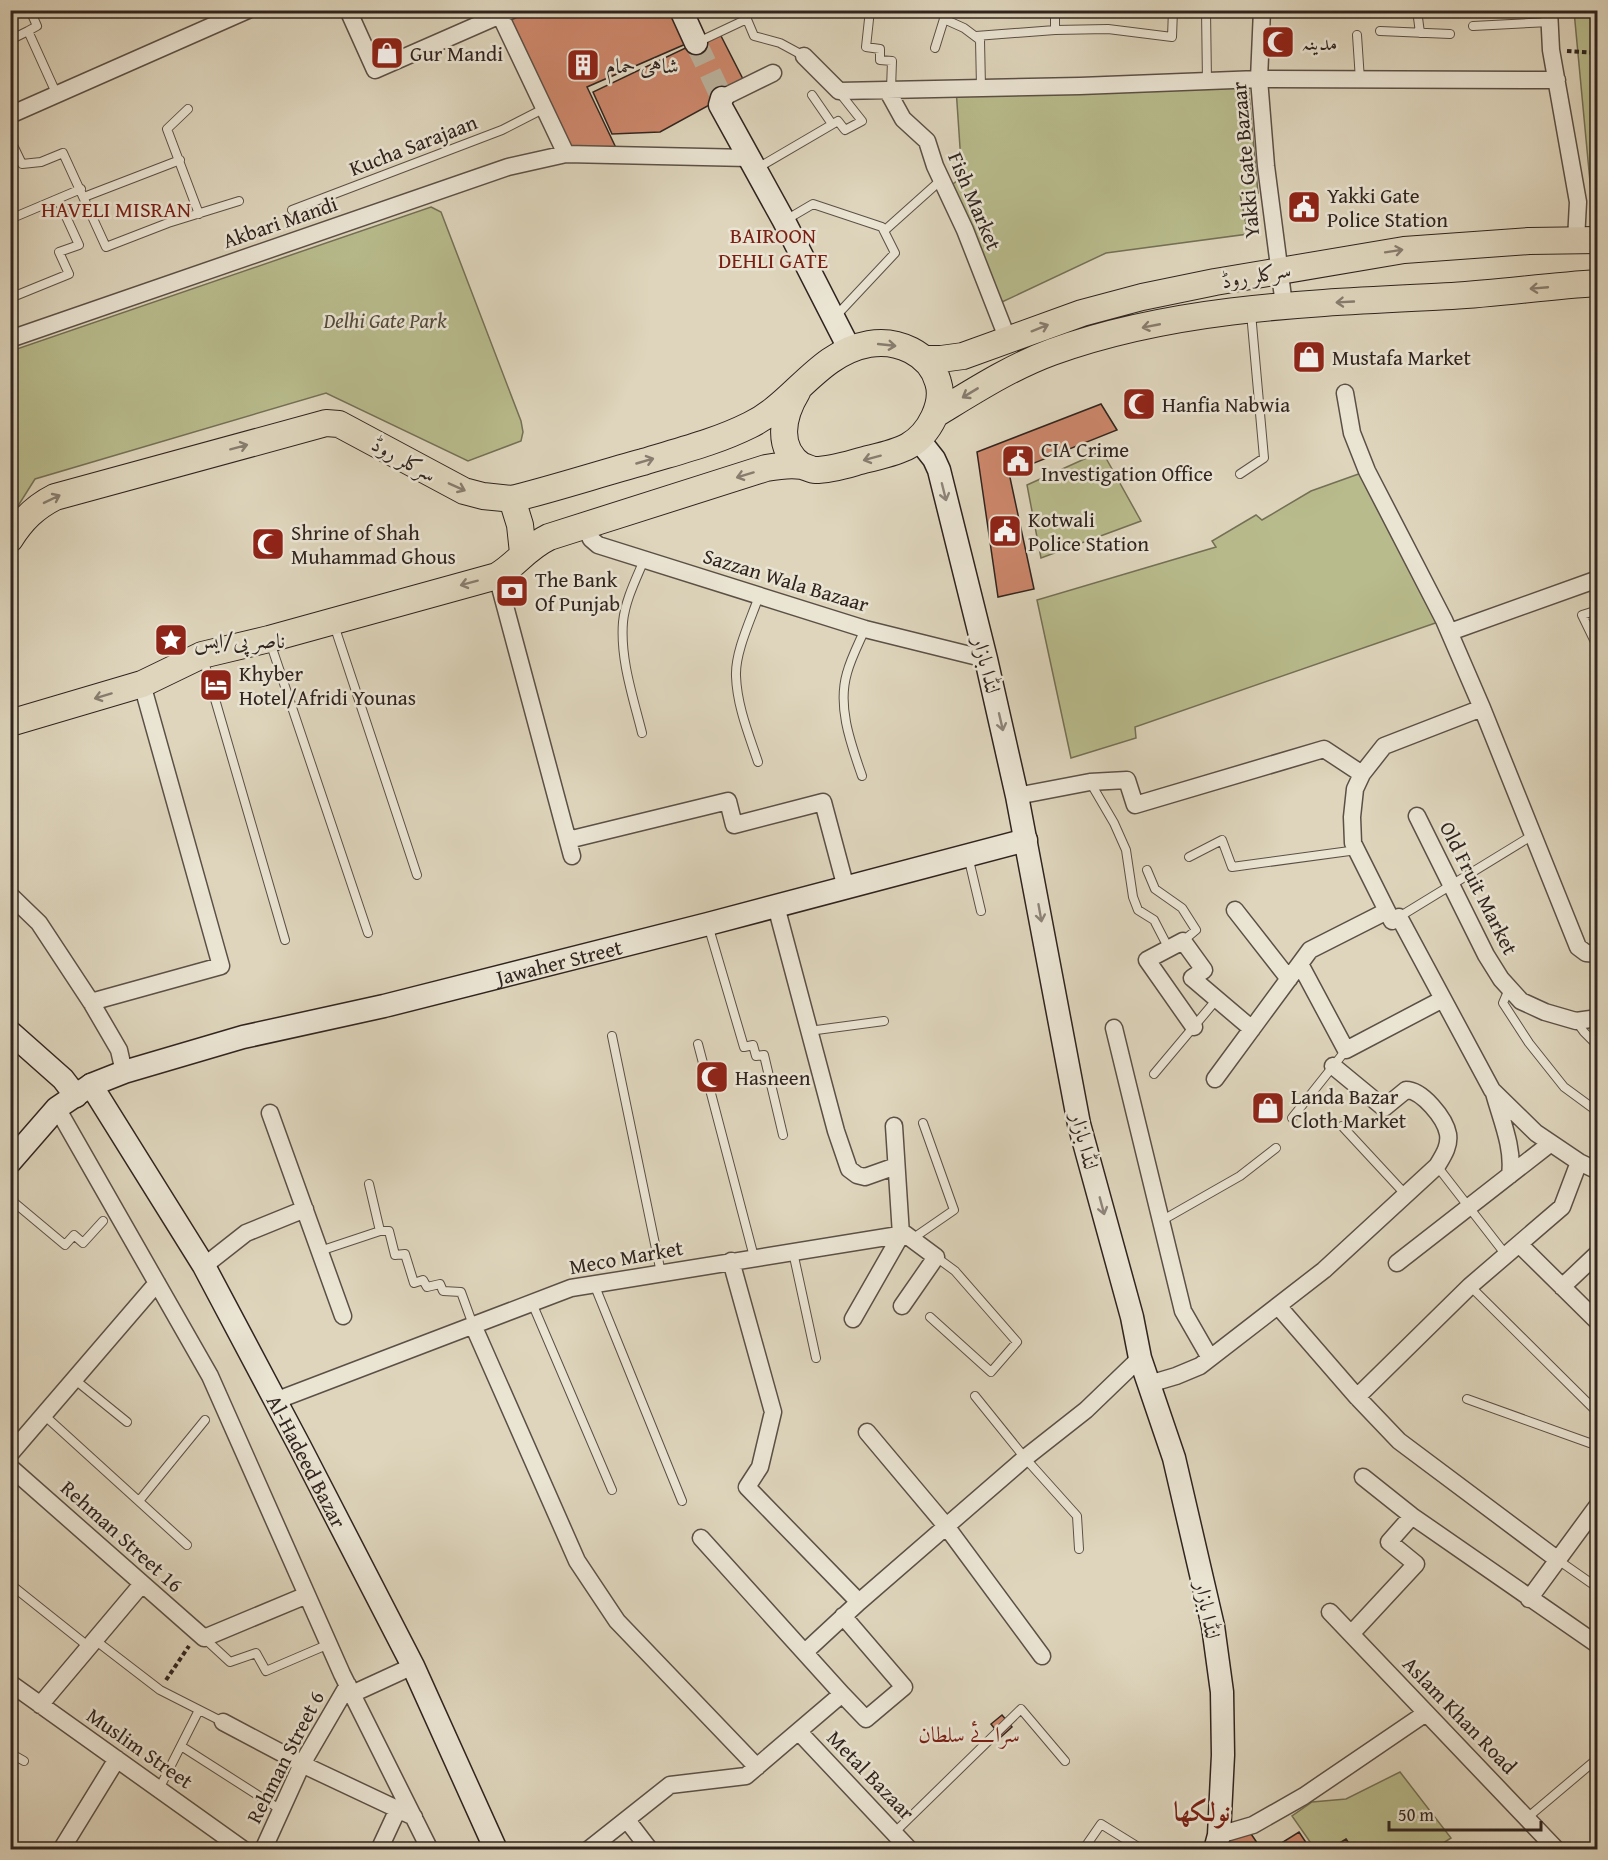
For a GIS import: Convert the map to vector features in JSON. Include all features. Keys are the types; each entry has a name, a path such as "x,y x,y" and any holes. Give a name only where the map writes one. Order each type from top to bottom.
{"main road":[{"name":"سرکلر روڈ","path":"924,359 963,356 1071,316 1142,297 1279,271 1404,250 1529,241 1587,240"},
{"name":"سرکلر روڈ","path":"936,414 1015,368 1073,345 1142,328 1284,305 1458,296 1598,283"},
{"name":"سرکلر روڈ","path":"10,539 33,510 55,497 326,423 339,424 464,491 483,496 512,499 698,446 748,426 773,410 824,364 850,350 871,344 890,344 909,349 924,359 933,370 939,385 940,400 936,414 919,440"},
{"name":"سرکلر روڈ","path":"800,386 789,407 783,429 786,446 794,459 802,466"},
{"path":"10,723 142,684 202,655 269,639 497,576 523,553 549,537 766,468 802,466 814,470 846,465 899,450 919,440"},
{"path":"512,499 520,525 523,553"}],"street":[{"path":"10,115 248,10"},
{"path":"348,10 375,70 506,13 544,108 566,154"},
{"path":"681,10 696,43"},
{"name":"Yakki Gate Bazaar","path":"1262,10 1259,79 1266,166 1284,305"},
{"path":"1550,16 1551,50 1587,240"},
{"path":"804,56 839,91 1259,79 1557,80"},
{"path":"773,73 723,98 720,105 835,317 850,350"},
{"name":"Fish Market","path":"889,90 903,119 927,141 935,166 965,230 1008,340"},
{"name":"Akbari Mandi","path":"10,339 508,167 566,154 752,164"},
{"path":"1345,393 1352,434 1367,471 1449,632 1578,947 1586,952 1598,954"},
{"name":"لنڈا بازار","path":"919,440 934,459 939,470 986,659 1026,840 1079,1124 1132,1317 1140,1358 1174,1458 1213,1626 1222,1692 1223,1755 1217,1845"},
{"name":"Sazzan Wala Bazaar","path":"584,525 591,539 598,545 865,629 986,659"},
{"path":"497,576 570,848 728,801 734,825 823,802 846,888"},
{"path":"1449,632 1598,579"},
{"path":"91,1002 221,966 142,684"},
{"path":"1482,708 1384,746 1362,774 1354,789 1353,843 1494,1092 1510,1152 1509,1175"},
{"path":"1017,796 1090,782 1127,780 1135,805 1324,749 1362,774"},
{"name":"Old Fruit Market","path":"1417,816 1486,955 1521,1001 1545,1012 1576,1021 1598,1018"},
{"name":"Jawaher Street","path":"75,1096 124,1072 243,1037 384,1006 1026,840"},
{"path":"10,895 39,923 91,1002 119,1050 124,1072"},
{"path":"776,906 836,1131 849,1170 865,1177 896,1166"},
{"path":"1235,910 1289,979"},
{"path":"1215,1079 1310,950 1393,914"},
{"path":"1194,1027 1148,960 1176,945 1204,970 1192,978 1252,1029"},
{"path":"1300,964 1346,1050 1443,999"},
{"path":"1114,1028 1183,1311 1210,1358"},
{"name":"Al-Hadeed Bazar","path":"10,1032 63,1079 204,1266 413,1666 495,1850"},
{"path":"1149,1384 1200,1366 1324,1270 1437,1166 1447,1150 1448,1134 1438,1114 1425,1098 1414,1090 1406,1090 1384,1108 1333,1066"},
{"path":"1494,1092 1536,1133 1579,1162 1598,1171"},
{"path":"11,1162 75,1096 157,1283 210,1376 329,1644 430,1850"},
{"path":"270,1113 343,1316"},
{"path":"853,1319 906,1237 896,1166 894,1126"},
{"path":"1397,1263 1551,1143"},
{"path":"1358,1397 1470,1286 1562,1207 1579,1162"},
{"path":"204,1266 246,1233 304,1209"},
{"path":"902,1306 936,1257 906,1237"},
{"name":"Meco Market","path":"275,1401 571,1288 793,1251 906,1237"},
{"path":"1519,1244 1598,1322"},
{"path":"1562,1287 1598,1253"},
{"path":"732,1261 773,1412 760,1467 747,1487 859,1602"},
{"path":"10,1454 157,1283"},
{"path":"1278,1306 1399,1441 1558,1560"},
{"path":"473,1325 577,1561 616,1621 757,1767"},
{"path":"805,1652 946,1526 1025,1458 1086,1410 1140,1358"},
{"path":"867,1432 946,1526 1042,1656"},
{"name":"Rehman Street 16","path":"10,1467 200,1636"},
{"path":"1363,1477 1412,1516 1598,1645"},
{"path":"1529,1599 1598,1505"},
{"path":"1351,1634 1416,1564 1389,1542 1412,1516"},
{"path":"700,1538 866,1719 904,1687 843,1616"},
{"path":"40,1705 142,1584"},
{"path":"200,1636 307,1595"},
{"name":"Aslam Khan Road","path":"1330,1612 1557,1850"},
{"path":"350,1689 413,1666"},
{"name":"Muslim Street","path":"10,1683 244,1850"},
{"name":"Rehman Street 6","path":"263,1850 302,1764 350,1689"},
{"path":"588,1850 670,1785 746,1776 842,1694"},
{"path":"1217,1845 1304,1796 1426,1713"},
{"path":"223,1722 302,1764 414,1816"},
{"name":"Metal Bazaar","path":"799,1732 910,1850"},
{"path":"61,1850 117,1759"},
{"path":"379,1850 398,1809"},
{"path":"627,1820 650,1850"}],"lane":[{"path":"10,40 37,26 30,10"},
{"path":"870,10 866,47 880,48 880,60 892,61 889,90"},
{"path":"1055,10 1055,30"},
{"path":"976,36 1055,30 1108,29 1172,37 1173,10"},
{"path":"1206,10 1207,82"},
{"path":"1417,10 1420,33"},
{"path":"696,43 745,15 754,36 780,43 804,56"},
{"path":"935,48 943,15 976,36 980,40 981,87"},
{"path":"1473,26 1550,16"},
{"path":"28,31 57,95"},
{"path":"1380,31 1450,34"},
{"path":"1357,35 1360,80"},
{"path":"752,164 838,121 845,130 862,121 839,91"},
{"path":"812,95 832,124"},
{"name":"Kucha Sarajaan","path":"292,210 502,130 544,108"},
{"path":"189,109 167,129 199,214"},
{"path":"10,139 22,164 41,162 63,153 106,247 168,223 239,201"},
{"path":"10,219 58,199 83,193 180,160"},
{"path":"884,231 941,180"},
{"path":"10,298 69,274 59,252 80,245 58,199"},
{"path":"784,221 813,204 882,227 895,253 835,317"},
{"path":"1240,474 1264,458 1251,309"},
{"path":"642,733 624,660 623,621 634,582 644,560"},
{"path":"758,762 740,707 736,675 741,651 759,596"},
{"path":"1598,610 1582,615 1598,648"},
{"path":"332,621 417,875"},
{"path":"862,776 850,740 843,698 847,674 865,629"},
{"path":"269,639 368,933"},
{"path":"202,655 285,940"},
{"path":"1090,782 1126,850 1133,897 1138,909 1154,920 1176,945 1196,930 1182,908 1155,889 1147,870"},
{"path":"1393,914 1451,885 1533,835"},
{"path":"1190,857 1222,840 1232,867 1357,850"},
{"path":"968,856 981,911"},
{"path":"708,924 744,1047 753,1045 756,1056 764,1055 783,1135"},
{"path":"1510,988 1503,1003 1529,1043 1564,1087 1598,1112"},
{"path":"1154,1074 1217,999"},
{"path":"809,1031 884,1021"},
{"path":"1576,1021 1598,1046"},
{"path":"612,1036 661,1273"},
{"path":"698,1044 754,1257"},
{"path":"1292,1118 1346,1050"},
{"path":"906,1237 954,1210 922,1123"},
{"path":"1342,1126 1406,1195"},
{"path":"1161,1221 1240,1176 1276,1148"},
{"path":"1437,1166 1506,1255"},
{"path":"369,1184 380,1232"},
{"path":"10,1199 65,1245 74,1235 83,1243 103,1221"},
{"path":"320,1251 389,1231 395,1255 405,1254 414,1283 423,1280 427,1287 440,1284 443,1291 461,1292 473,1325"},
{"path":"793,1251 816,1358"},
{"path":"930,1317 991,1372 1017,1342 955,1271 936,1257"},
{"path":"594,1284 682,1501"},
{"path":"1470,1286 1598,1413"},
{"path":"532,1303 612,1490"},
{"path":"74,1379 127,1422"},
{"path":"975,1396 1025,1458 1077,1516 1079,1549"},
{"path":"1467,1399 1598,1446"},
{"path":"44,1415 187,1545"},
{"path":"139,1502 205,1420"},
{"path":"1558,1560 1598,1588"},
{"path":"10,1584 159,1690 223,1722"},
{"path":"200,1636 230,1662 256,1653 266,1671 329,1644"},
{"path":"895,1832 1021,1709 1065,1761"},
{"path":"159,1789 199,1710"},
{"path":"181,1746 281,1810"},
{"path":"10,1753 24,1761"},
{"path":"1527,1818 1598,1758"},
{"path":"1083,1850 1101,1824 1143,1850"}],"path":[{"path":"1551,50 1598,53"},
{"path":"159,1690 200,1636"}],"green space":[{"path":"1574,11 1597,11 1597,203 1592,203"},
{"path":"1248,83 1258,193 1240,194 1248,234 1106,253 1002,302 949,187 962,177 956,88"},
{"name":"Delhi Gate Park","path":"431,207 441,212 521,421 523,432 521,441 468,461 326,393 35,479 11,517 11,351"},
{"path":"1102,451 1141,521 1041,558 1027,485"},
{"path":"1367,471 1444,620 1135,727 1136,738 1071,758 1037,600 1216,547 1212,541 1256,515 1262,520 1311,491"},
{"path":"1400,1772 1451,1838 1434,1849 1353,1849 1346,1839 1329,1849 1315,1849 1292,1816 1312,1802 1346,1799"}],"building":[{"name":"شاہی حمام","path":"524,10 674,10 688,43 587,87 617,150 569,149 506,18"},
{"path":"719,32 746,85 660,132 612,134 593,92"},
{"name":"Kotwali Police Station","path":"1101,404 1117,430 1009,473 1034,589 998,597 977,452"},
{"path":"1002,1715 1012,1727 1001,1737 991,1724"},
{"path":"1247,1828 1262,1850 1227,1850 1222,1842"},
{"path":"1299,1832 1309,1847 1304,1850 1288,1850 1283,1842"},
{"path":"1346,1839 1353,1850 1329,1850"}],"tunnel":[{"path":"696,43 722,98"}],"place":[{"name":"مدینہ","path":"1278,42"},
{"name":"Gur Mandi","path":"387,53"},
{"name":"شاہی حمام","path":"583,65"},
{"name":"Yakki Gate Police Station","path":"1304,207"},
{"name":"Mustafa Market","path":"1309,357"},
{"name":"Hanfia Nabwia","path":"1139,404"},
{"name":"CIA Crime Investigation Office","path":"1018,461"},
{"name":"Kotwali Police Station","path":"1005,531"},
{"name":"Shrine of Shah Muhammad Ghous","path":"268,544"},
{"name":"The Bank Of Punjab","path":"512,591"},
{"name":"ناصر پی/ایس","path":"171,640"},
{"name":"Khyber Hotel/Afridi Younas","path":"216,685"},
{"name":"Hasneen","path":"712,1077"},
{"name":"Landa Bazar Cloth Market","path":"1268,1108"}],"district":[{"name":"HAVELI MISRAN","path":"116,209"},
{"name":"BAIROON DEHLI GATE","path":"773,248"},
{"name":"سرائے سلطان","path":"969,1734"},
{"name":"نولکھا","path":"1202,1811"}]}
